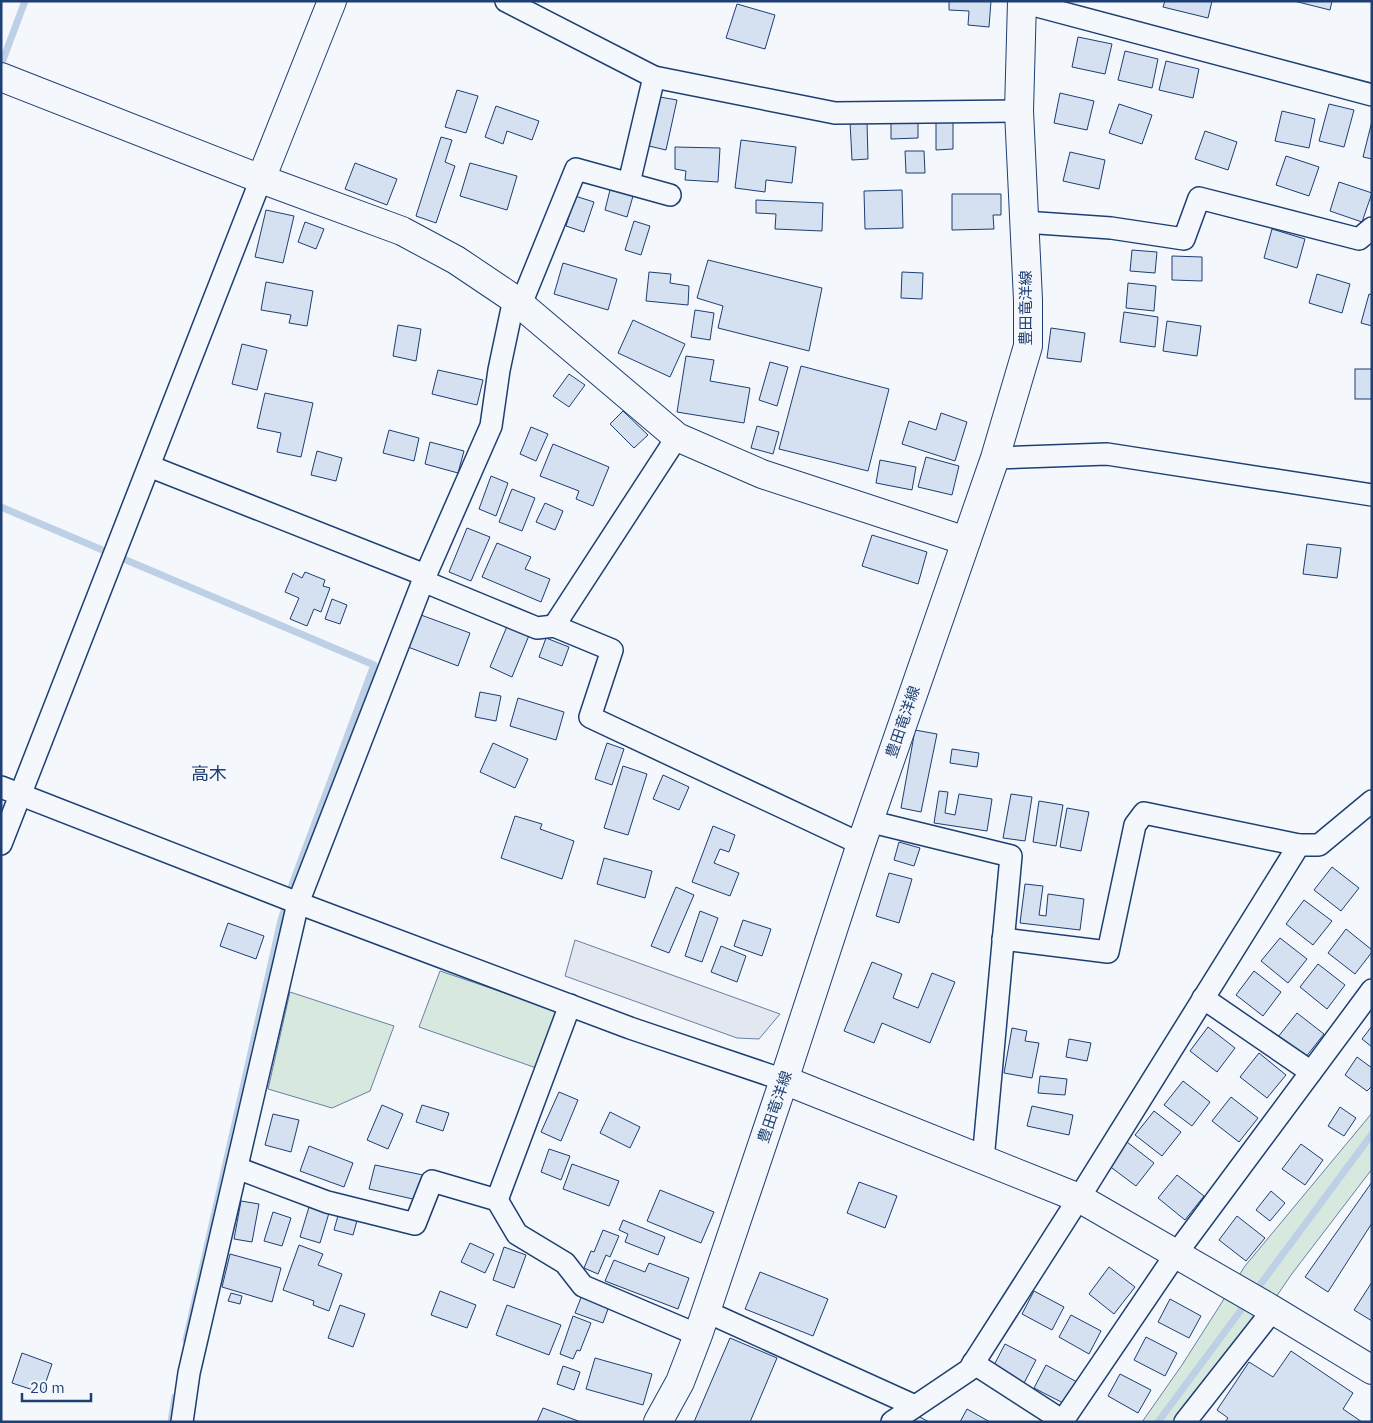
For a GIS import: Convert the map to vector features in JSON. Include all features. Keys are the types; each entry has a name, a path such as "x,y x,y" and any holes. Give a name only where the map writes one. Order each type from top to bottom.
{"street":[{"path":"1,844 11,791 149,466 332,1"},
{"path":"506,1 654,77 835,113 1019,111"},
{"path":"1022,2 1372,94"},
{"name":"豊田竜洋線","path":"658,1422 680,1382 701,1323 784,1080 864,832 995,458 1028,346 1019,111 1022,2"},
{"path":"1,77 402,232 456,260 518,301 677,437 762,474 966,541"},
{"path":"629,184 654,77"},
{"path":"182,1422 189,1373 298,903 424,578 491,426 499,370 518,301 576,169 670,195"},
{"path":"1024,222 1112,228 1184,239 1199,198 1359,239 1372,228"},
{"path":"554,626 677,437"},
{"path":"995,458 1107,454 1372,495"},
{"path":"149,466 424,578 537,628 554,626 612,650 590,717 864,832 1011,856 984,1160"},
{"path":"11,791 298,903 630,1028 784,1080 1078,1198 1273,1310 1372,1370"},
{"path":"1003,939 1108,952 1135,825 1144,812 1299,845 1319,845 1372,801"},
{"path":"892,1422 968,1370 973,1363 1299,845"},
{"path":"973,1363 1063,1421 1176,1254 1372,990"},
{"path":"1203,998 1311,1072"},
{"path":"497,1200 570,1005"},
{"path":"237,1168 327,1202 415,1224 432,1181 497,1200 517,1234 565,1263 583,1286 701,1323 915,1406"},
{"path":"1185,1422 1273,1310"}],"shaded area":[{"path":"575,940 780,1014 759,1039 737,1038 565,976"},
{"path":"440,971 567,1014 545,1071 419,1027"},
{"path":"290,992 394,1026 370,1091 332,1108 268,1089"},
{"path":"1372,1113 1372,1169 1291,1275 1227,1369 1186,1422 1142,1422 1182,1365 1245,1266"}],"building":[{"path":"949,1 991,1 989,27 968,25 969,11 949,10"},
{"path":"1165,1 1212,1 1208,18 1163,7"},
{"path":"1294,1 1332,1 1330,10"},
{"path":"737,4 775,15 765,49 726,38"},
{"path":"1078,37 1112,44 1105,74 1072,67"},
{"path":"1125,51 1158,59 1152,88 1118,80"},
{"path":"1166,61 1199,69 1193,98 1159,90"},
{"path":"457,90 478,96 466,133 445,127"},
{"path":"1060,93 1094,101 1087,130 1054,123"},
{"path":"660,97 677,100 666,150 649,146"},
{"path":"1119,104 1152,115 1142,144 1109,133"},
{"path":"1329,104 1354,110 1344,147 1319,141"},
{"path":"496,106 539,121 532,140 507,131 503,144 485,137"},
{"path":"1282,111 1315,119 1309,148 1275,141"},
{"path":"936,121 953,121 953,149 936,150"},
{"path":"1372,121 1372,159 1363,157"},
{"path":"850,122 867,122 868,159 852,160"},
{"path":"918,122 918,138 891,139 891,123"},
{"path":"1205,131 1237,142 1228,170 1195,159"},
{"path":"441,137 452,140 445,162 455,166 436,223 416,216"},
{"path":"741,140 796,147 792,183 766,180 765,192 735,188"},
{"path":"675,147 720,148 718,182 685,180 686,171 675,169"},
{"path":"905,151 924,151 925,173 906,173"},
{"path":"1070,152 1105,160 1099,189 1063,181"},
{"path":"1286,156 1319,167 1309,196 1276,185"},
{"path":"355,163 397,179 387,205 345,189"},
{"path":"470,163 517,176 507,210 460,196"},
{"path":"1339,182 1372,193 1362,222 1330,211"},
{"path":"610,190 633,196 627,217 605,210"},
{"path":"902,190 903,228 865,229 864,191"},
{"path":"952,194 1001,194 1001,215 993,215 994,229 952,230"},
{"path":"575,196 594,202 584,232 566,226"},
{"path":"756,200 823,203 822,231 775,229 776,214 756,213"},
{"path":"266,210 294,216 283,263 255,257"},
{"path":"634,221 650,226 641,255 625,250"},
{"path":"305,222 324,229 316,249 298,242"},
{"path":"1272,229 1305,239 1297,268 1264,258"},
{"path":"1132,250 1157,252 1155,273 1130,271"},
{"path":"1172,256 1202,257 1202,281 1172,280"},
{"path":"708,260 822,288 809,351 718,328 723,306 697,298"},
{"path":"563,263 617,279 608,310 554,294"},
{"path":"649,272 671,274 670,283 689,286 688,305 646,301"},
{"path":"902,272 923,273 922,299 901,298"},
{"path":"1317,274 1350,284 1342,313 1309,303"},
{"path":"266,282 313,291 307,326 289,323 291,315 261,310"},
{"path":"1128,283 1156,286 1154,311 1126,308"},
{"path":"1369,294 1372,295 1372,326 1361,323"},
{"path":"695,310 714,313 710,340 691,337"},
{"path":"1124,312 1158,317 1155,347 1120,342"},
{"path":"633,320 685,344 670,377 618,353"},
{"path":"1167,321 1201,326 1197,356 1163,351"},
{"path":"398,325 421,329 416,361 393,356"},
{"path":"1051,328 1085,333 1081,362 1047,358"},
{"path":"242,344 267,350 257,390 232,384"},
{"path":"686,356 714,360 710,381 750,388 744,423 677,412"},
{"path":"770,362 788,367 777,406 759,400"},
{"path":"801,366 889,389 868,471 779,449"},
{"path":"1355,369 1372,369 1372,399 1355,399"},
{"path":"438,370 483,380 477,405 432,394"},
{"path":"569,374 585,385 569,407 553,396"},
{"path":"265,393 313,403 301,457 277,452 281,433 257,428"},
{"path":"623,411 648,435 634,448 610,424"},
{"path":"941,413 967,422 955,461 902,444 909,421 936,430"},
{"path":"757,426 779,432 773,454 751,448"},
{"path":"531,427 548,434 536,461 520,454"},
{"path":"389,430 419,438 414,461 383,453"},
{"path":"430,442 464,451 458,473 425,464"},
{"path":"553,444 609,467 593,506 576,499 579,491 540,476"},
{"path":"317,451 342,458 336,481 311,475"},
{"path":"926,457 959,466 952,495 918,487"},
{"path":"880,460 916,467 912,490 876,483"},
{"path":"491,476 508,483 496,516 479,509"},
{"path":"512,489 535,498 522,531 499,522"},
{"path":"545,503 563,511 555,530 536,522"},
{"path":"467,528 490,537 471,581 449,572"},
{"path":"872,535 927,552 918,584 862,566"},
{"path":"497,543 531,557 525,569 550,579 541,602 482,577"},
{"path":"1307,544 1341,548 1337,578 1303,574"},
{"path":"305,572 325,580 323,586 330,588 321,612 314,609 307,626 290,619 299,598 285,592 293,573 302,578"},
{"path":"332,599 347,605 340,624 325,619"},
{"path":"421,615 470,633 458,666 408,647"},
{"path":"508,624 530,633 512,677 490,667"},
{"path":"546,638 569,647 562,666 539,657"},
{"path":"480,692 501,696 496,721 475,717"},
{"path":"518,698 564,712 556,740 510,726"},
{"path":"915,730 937,734 921,812 901,808"},
{"path":"493,743 528,759 515,788 480,772"},
{"path":"607,743 624,749 612,785 595,779"},
{"path":"952,749 979,753 977,767 950,763"},
{"path":"623,766 647,774 628,835 604,828"},
{"path":"663,775 689,787 679,810 653,799"},
{"path":"939,791 948,792 945,813 955,815 959,794 992,799 987,831 934,823"},
{"path":"1011,794 1032,797 1025,841 1003,838"},
{"path":"1039,801 1063,805 1056,846 1033,842"},
{"path":"1067,808 1089,812 1081,851 1060,847"},
{"path":"515,816 542,824 540,829 574,841 562,879 501,858"},
{"path":"713,826 735,835 729,852 720,849 714,863 739,873 730,896 692,882"},
{"path":"899,842 920,848 914,866 894,860"},
{"path":"604,858 652,871 645,898 597,884"},
{"path":"1332,867 1359,888 1341,911 1314,890"},
{"path":"889,873 912,879 899,923 876,916"},
{"path":"1025,884 1043,886 1039,915 1046,916 1048,894 1084,899 1080,930 1020,923"},
{"path":"676,887 694,895 669,953 651,946"},
{"path":"1304,900 1332,921 1313,945 1286,924"},
{"path":"700,911 718,918 702,962 685,956"},
{"path":"743,920 771,929 762,956 734,946"},
{"path":"228,923 264,936 256,959 220,946"},
{"path":"1346,929 1372,950 1355,974 1328,953"},
{"path":"1280,938 1307,959 1288,983 1261,961"},
{"path":"721,946 746,956 737,982 711,972"},
{"path":"872,962 902,974 893,998 918,1008 932,973 955,982 930,1043 882,1023 874,1043 844,1031"},
{"path":"1318,964 1345,985 1327,1009 1300,987"},
{"path":"1254,971 1281,992 1263,1016 1236,995"},
{"path":"1297,1013 1324,1034 1305,1058 1278,1037"},
{"path":"1372,1026 1372,1047 1362,1039"},
{"path":"1208,1027 1235,1048 1217,1072 1190,1051"},
{"path":"1012,1028 1027,1031 1025,1041 1039,1043 1032,1078 1004,1073"},
{"path":"1069,1039 1091,1043 1087,1061 1066,1057"},
{"path":"1259,1053 1286,1075 1267,1098 1240,1077"},
{"path":"1357,1057 1372,1068 1372,1086 1367,1091 1345,1075"},
{"path":"1040,1076 1067,1079 1065,1095 1038,1093"},
{"path":"1183,1081 1210,1102 1192,1126 1164,1105"},
{"path":"559,1092 578,1100 561,1141 541,1132"},
{"path":"1231,1097 1258,1118 1239,1142 1212,1121"},
{"path":"382,1105 403,1114 388,1149 367,1140"},
{"path":"422,1105 449,1113 443,1131 416,1122"},
{"path":"1032,1106 1073,1115 1069,1135 1027,1126"},
{"path":"1340,1107 1356,1118 1344,1136 1328,1126"},
{"path":"1154,1111 1181,1132 1162,1156 1135,1135"},
{"path":"610,1112 640,1127 630,1148 600,1133"},
{"path":"273,1114 299,1120 291,1152 265,1145"},
{"path":"1127,1142 1154,1163 1136,1186 1108,1165"},
{"path":"1301,1144 1323,1160 1305,1185 1282,1169"},
{"path":"309,1146 353,1163 344,1187 300,1171"},
{"path":"549,1149 570,1156 561,1180 541,1172"},
{"path":"572,1164 619,1181 609,1206 563,1189"},
{"path":"375,1165 423,1175 417,1200 369,1189"},
{"path":"1177,1175 1204,1196 1185,1220 1158,1198"},
{"path":"859,1182 897,1196 885,1228 847,1213"},
{"path":"1372,1182 1372,1223 1328,1292 1305,1277"},
{"path":"660,1190 714,1212 701,1243 647,1221"},
{"path":"1271,1191 1285,1203 1270,1221 1256,1210"},
{"path":"241,1201 259,1204 252,1242 234,1239"},
{"path":"309,1207 329,1213 320,1243 300,1237"},
{"path":"273,1212 291,1218 282,1246 264,1241"},
{"path":"339,1212 358,1217 353,1235 334,1230"},
{"path":"1237,1216 1265,1238 1246,1261 1219,1240"},
{"path":"623,1220 665,1237 658,1255 625,1242 628,1234 619,1230"},
{"path":"603,1230 619,1236 610,1257 606,1255 598,1274 584,1268 591,1251 594,1252"},
{"path":"470,1243 494,1254 485,1273 461,1262"},
{"path":"299,1245 323,1254 318,1265 342,1274 329,1311 313,1305 314,1301 283,1290"},
{"path":"504,1247 526,1255 514,1288 493,1280"},
{"path":"230,1254 281,1268 272,1302 222,1287"},
{"path":"614,1260 645,1272 649,1263 689,1278 678,1309 605,1281"},
{"path":"1109,1267 1135,1287 1114,1314 1089,1294"},
{"path":"760,1272 828,1299 813,1336 745,1309"},
{"path":"1372,1282 1372,1321 1354,1310"},
{"path":"440,1291 476,1305 467,1328 431,1315"},
{"path":"1034,1291 1064,1307 1052,1330 1022,1314"},
{"path":"231,1293 242,1296 240,1304 228,1301"},
{"path":"582,1295 609,1306 603,1323 575,1313"},
{"path":"1170,1299 1201,1316 1189,1338 1158,1322"},
{"path":"340,1305 365,1314 353,1347 328,1338"},
{"path":"507,1305 561,1325 549,1355 496,1335"},
{"path":"1071,1315 1101,1331 1089,1354 1059,1337"},
{"path":"573,1316 591,1323 580,1351 577,1350 573,1359 560,1354"},
{"path":"1146,1337 1177,1353 1165,1376 1134,1360"},
{"path":"730,1338 777,1358 750,1422 694,1422"},
{"path":"1005,1344 1036,1360 1024,1383 993,1367"},
{"path":"1291,1351 1353,1393 1343,1409 1362,1422 1225,1422 1228,1418 1217,1410 1249,1362 1273,1377"},
{"path":"22,1353 52,1364 42,1393 12,1383"},
{"path":"595,1358 652,1374 643,1405 586,1389"},
{"path":"1046,1365 1077,1382 1065,1404 1034,1388"},
{"path":"563,1366 580,1372 574,1390 557,1384"},
{"path":"1120,1374 1151,1390 1138,1413 1108,1396"},
{"path":"543,1408 581,1422 537,1422"},
{"path":"967,1409 990,1422 960,1422"},
{"path":"918,1416 929,1422 914,1422"}],"waterway":[{"path":"1,65 25,1"},
{"path":"1,507 374,665 293,882 281,920 186,1340"},
{"path":"1254,1293 1372,1134"},
{"path":"1158,1422 1247,1302"},
{"path":"171,1422 175,1397"}],"district":[{"name":"高木","path":"209,774"}]}
